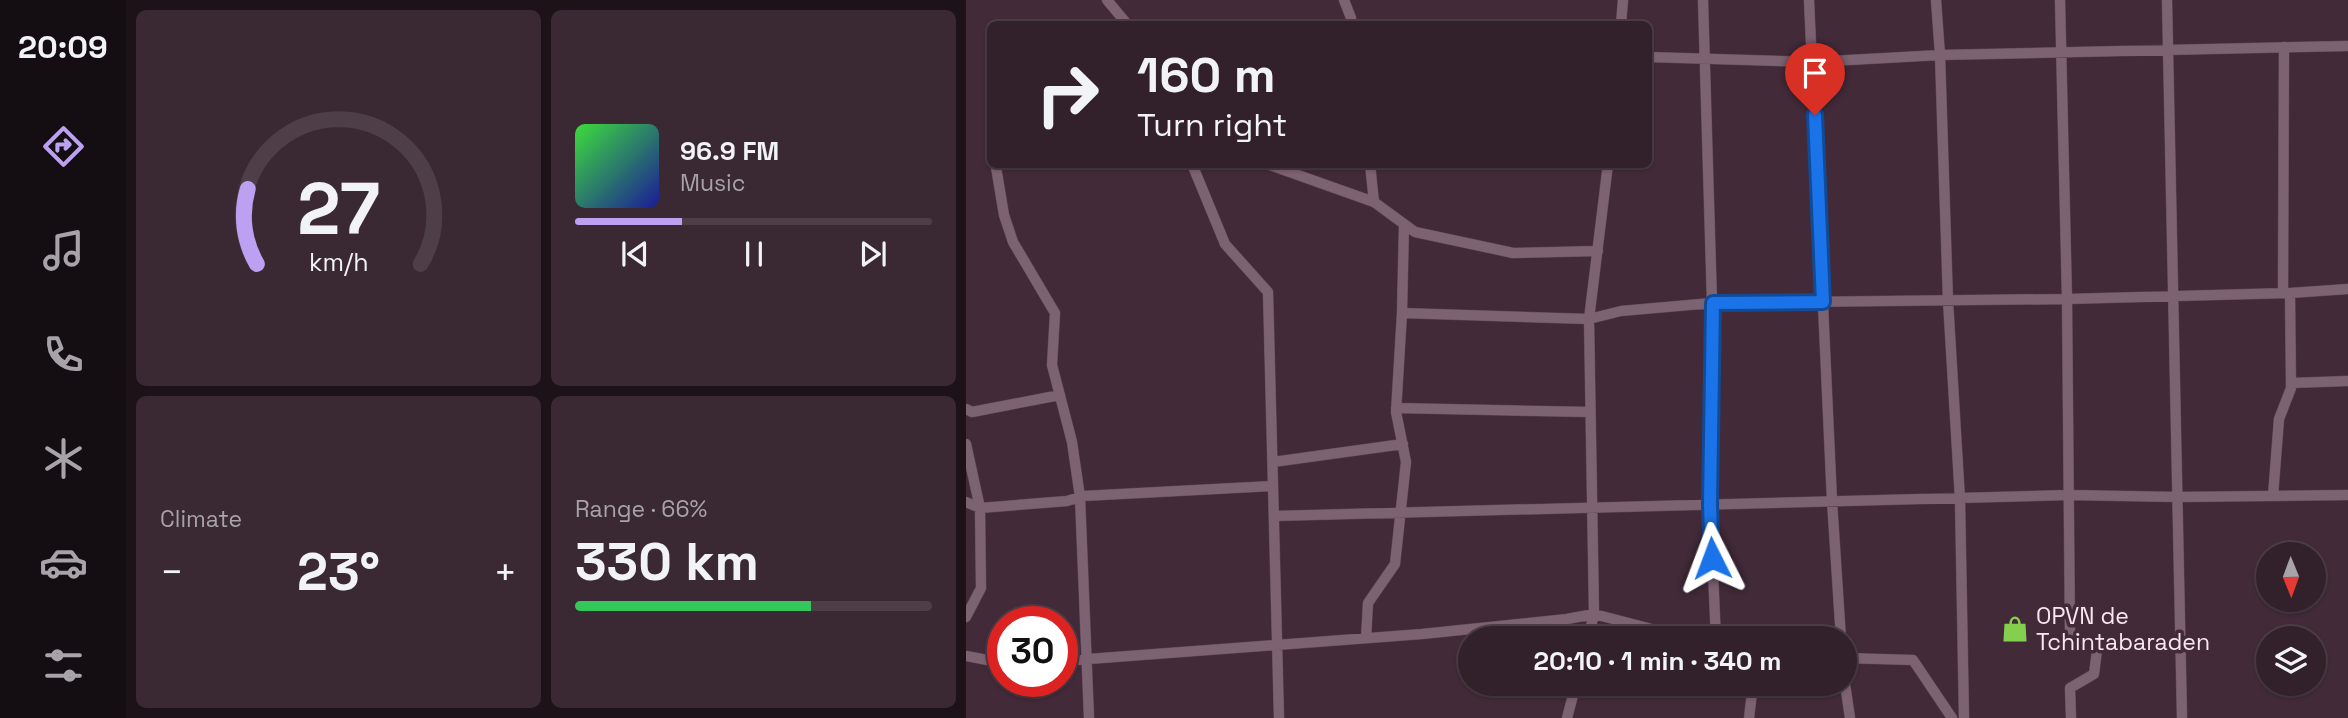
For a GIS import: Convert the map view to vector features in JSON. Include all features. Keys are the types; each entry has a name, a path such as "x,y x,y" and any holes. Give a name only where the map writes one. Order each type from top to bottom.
{"street":[{"path":"1107,0 1124,21"},
{"path":"1344,0 1352,21"},
{"path":"1621,21 1623,0"},
{"path":"1703,0 1713,303 1710,505 1715,626"},
{"path":"1809,0 1840,626"},
{"path":"1936,0 1948,301 1960,499 1964,718"},
{"path":"2060,0 2067,299 2070,635 2096,650 2094,674 2070,688 2071,718"},
{"path":"2167,0 2182,718"},
{"path":"1652,57 1813,62 2168,48 2348,46"},
{"path":"2273,496 2279,419 2291,383 2286,293 2284,47"},
{"path":"996,168 1004,215 1013,242 1055,313 1052,365 1072,442 1080,498 1088,718"},
{"path":"1194,168 1225,244 1268,292 1279,718"},
{"path":"1278,168 1374,202 1415,232 1513,253 1598,251"},
{"path":"1370,168 1374,202"},
{"path":"1591,626 1594,614 1589,319 1608,168"},
{"path":"1366,638 1368,603 1395,564 1402,513 1406,462 1396,408 1404,224"},
{"path":"1402,313 1589,319 1621,310 1713,303 2067,299 2348,289"},
{"path":"2291,383 2348,381"},
{"path":"966,410 1060,395"},
{"path":"1396,408 1590,412"},
{"path":"966,444 980,508 981,588 966,617"},
{"path":"1273,462 1403,444"},
{"path":"966,502 980,508 1067,502 1080,498 1273,486"},
{"path":"1274,516 2069,495 2348,495"},
{"path":"1078,660 1366,638 1567,620 1594,614 1640,626"},
{"path":"966,656 987,660"},
{"path":"1857,658 1913,660 1952,718"},
{"path":"1567,718 1573,696"},
{"path":"1749,718 1752,696"},
{"path":"1847,696 1850,718"}],"place":[{"name":"OPVN de Tchintabaraden","path":"2015,629"}],"route":[{"path":"1712,558 1710,505 1713,303 1823,302 1815,115"}]}
